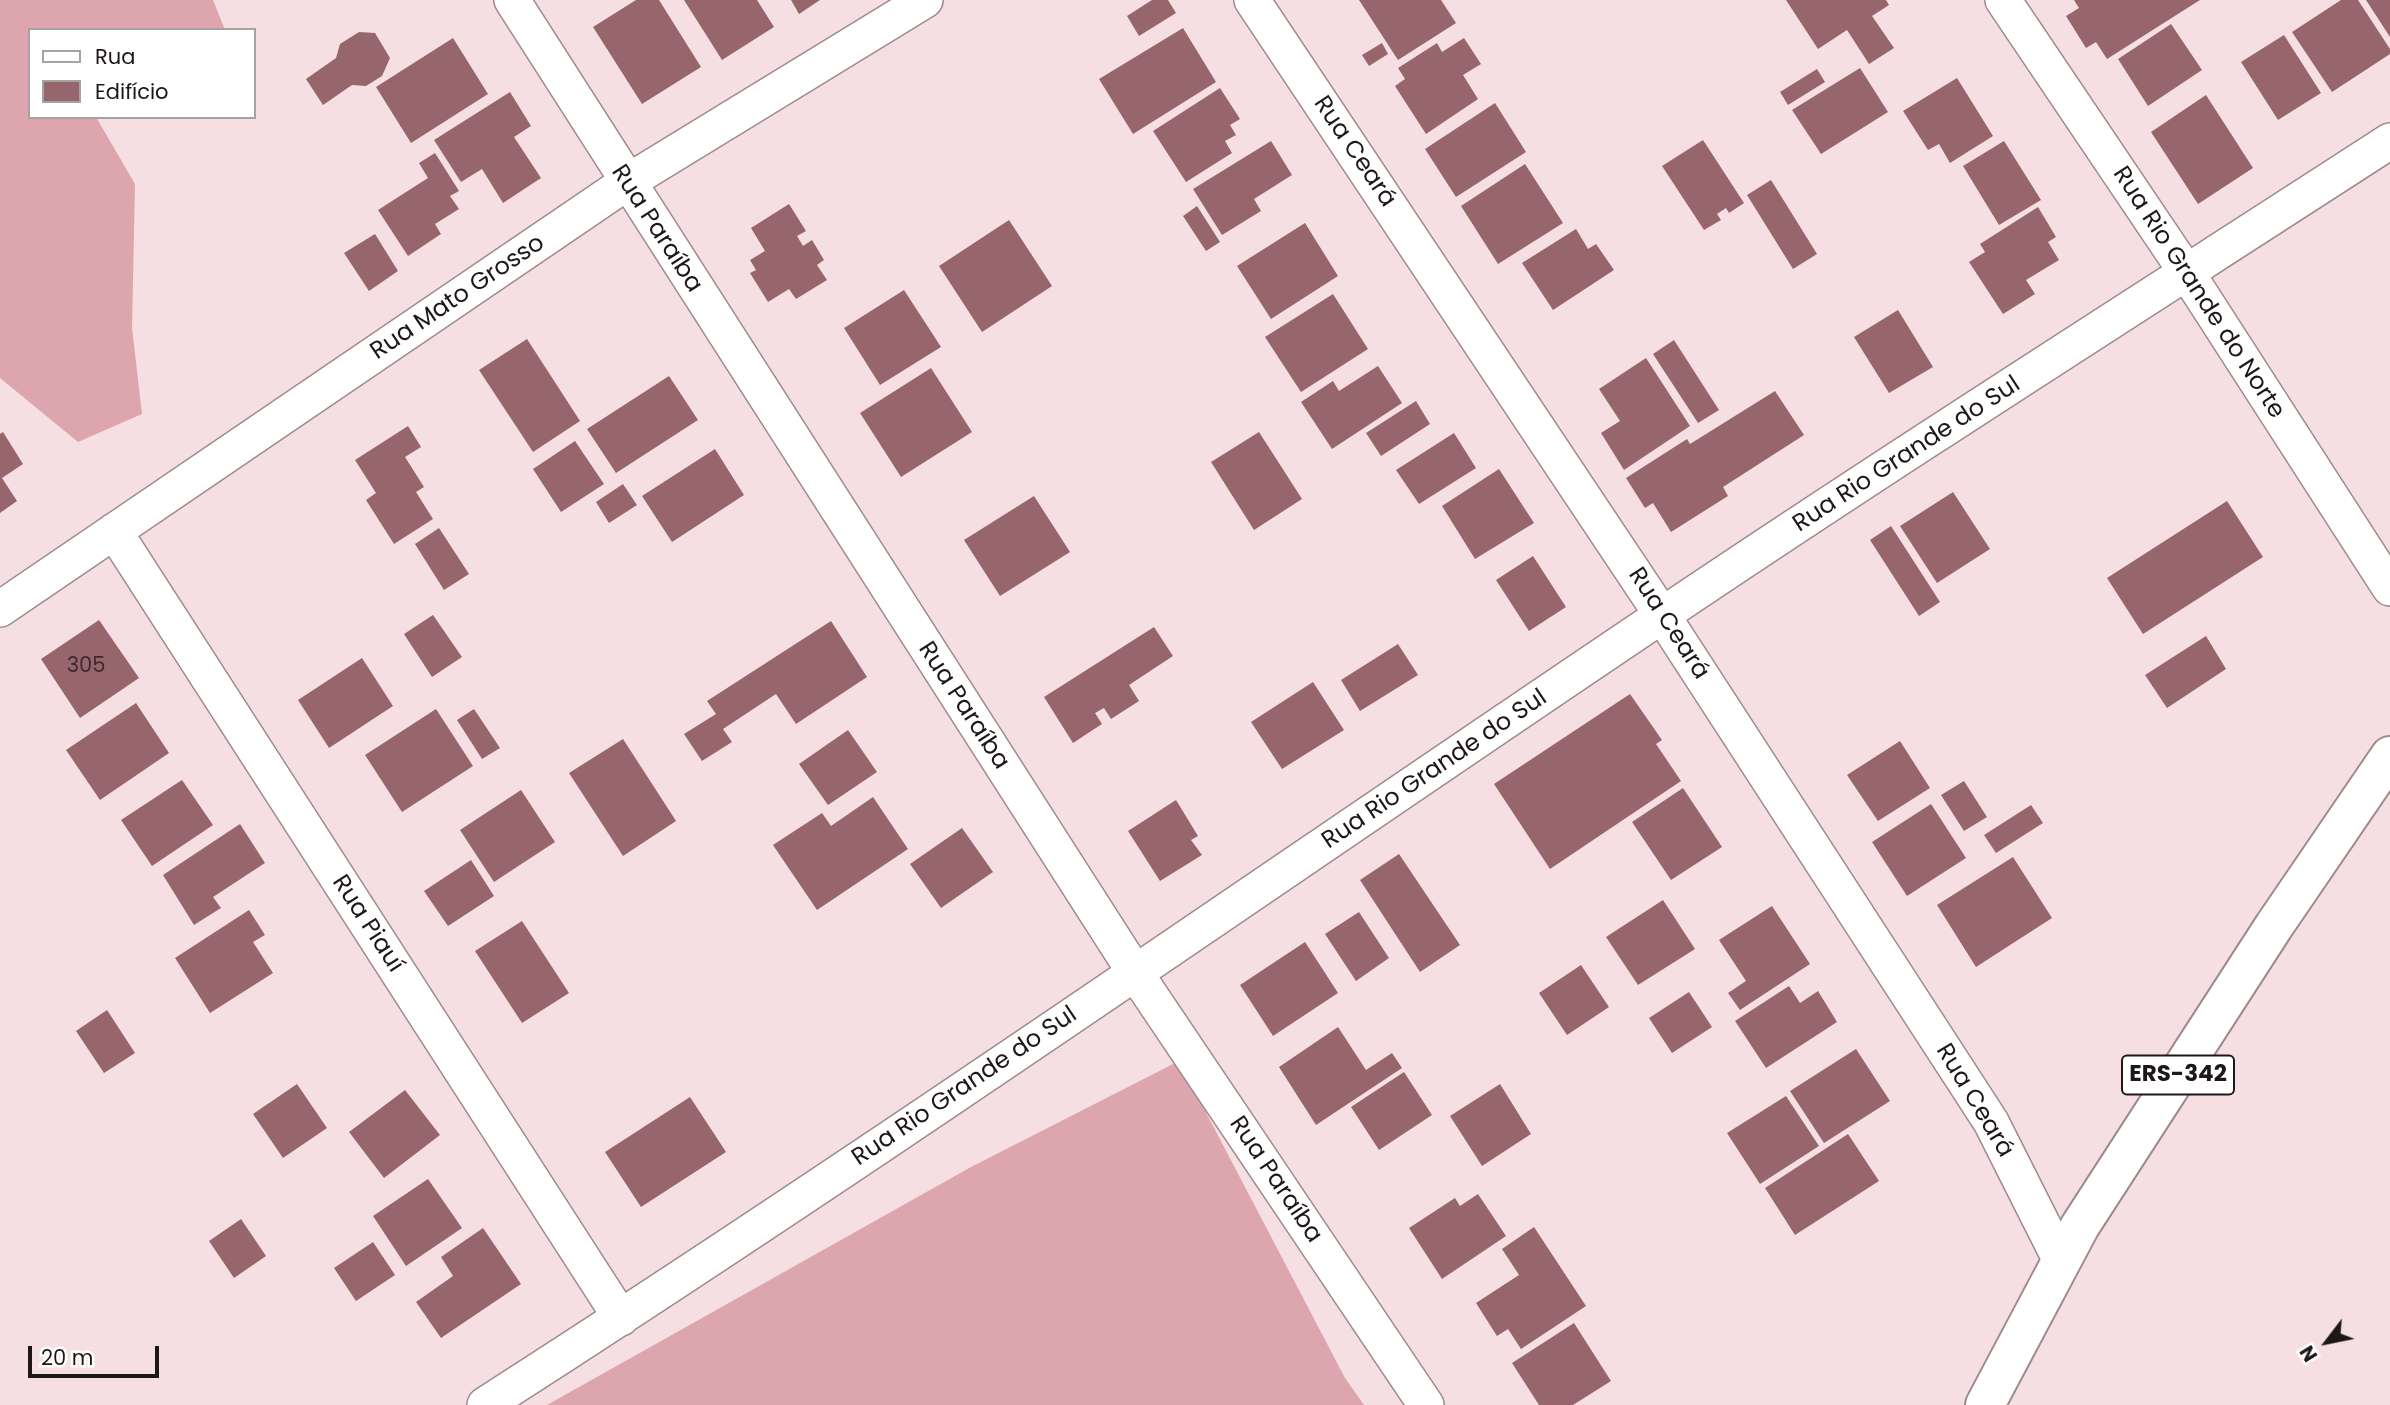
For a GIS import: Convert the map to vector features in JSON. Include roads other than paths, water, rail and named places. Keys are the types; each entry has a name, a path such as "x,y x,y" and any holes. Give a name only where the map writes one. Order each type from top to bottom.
{"main road":[{"name":"ERS-342","path":"1984,1405 2080,1226 2274,926 2390,756"}],"street":[{"name":"Rua Paraíba","path":"512,0 626,183 1136,974 1426,1405"},
{"name":"Rua Mato Grosso","path":"0,609 626,183 925,0"},
{"name":"Rua Ceará","path":"1252,0 1662,615 1991,1122 2061,1261"},
{"name":"Rua Rio Grande do Norte","path":"2003,0 2187,273 2390,588"},
{"name":"Rua Rio Grande do Sul","path":"485,1405 621,1318 1136,974 1662,615 2390,141"},
{"name":"Rua Piauí","path":"114,531 621,1318"}]}
